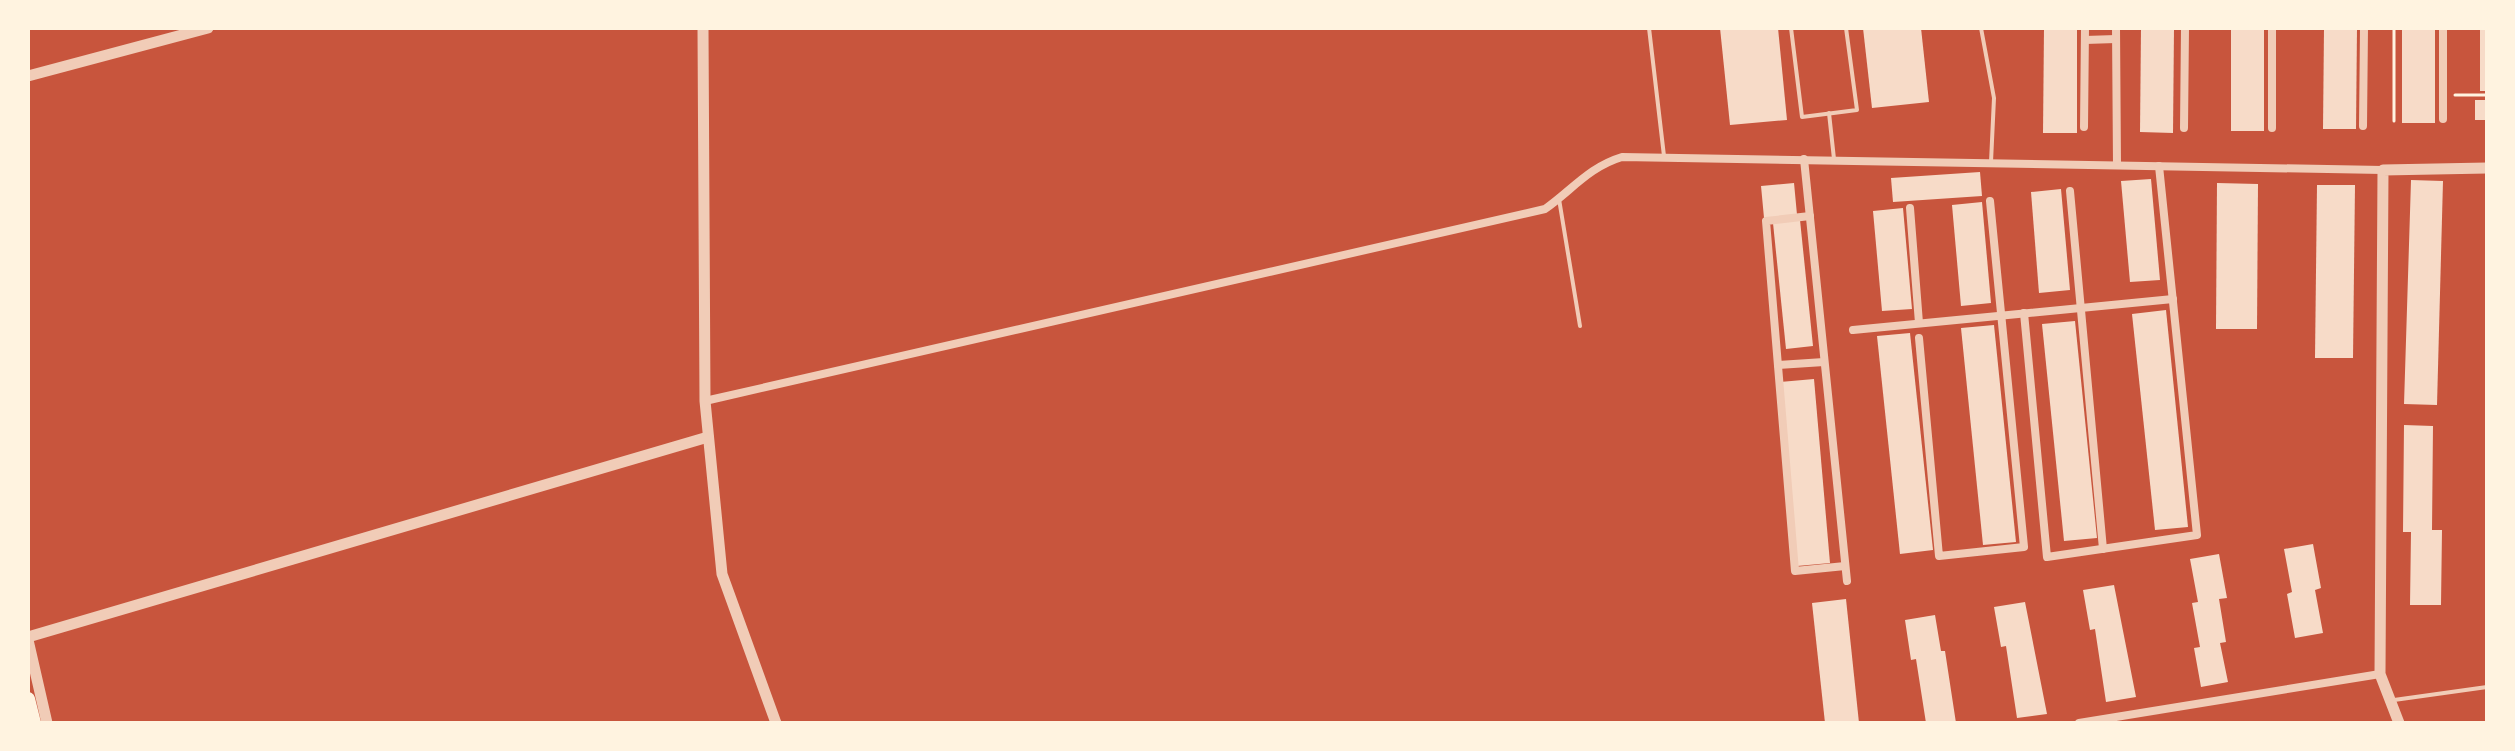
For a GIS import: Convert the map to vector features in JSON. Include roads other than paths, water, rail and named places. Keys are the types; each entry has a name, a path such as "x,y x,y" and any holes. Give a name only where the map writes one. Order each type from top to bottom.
{"main road":[{"path":"28,699 34,723"}],"street":[{"path":"28,76 208,28"},
{"path":"703,28 705,401 722,574 776,723"},
{"path":"2084,127 2085,28"},
{"path":"2116,28 2117,165"},
{"path":"2184,128 2185,28"},
{"path":"2272,28 2272,128"},
{"path":"2363,126 2364,28"},
{"path":"2443,28 2443,119"},
{"path":"2085,40 2116,39"},
{"path":"705,401 1545,209 1585,173 1622,157 2383,170 2487,168"},
{"path":"1804,159 1847,581"},
{"path":"2024,313 2047,557 2197,535 2159,166"},
{"path":"2383,170 2380,674 2399,723"},
{"path":"2070,191 2103,549"},
{"path":"1919,338 1939,556 2024,547 1990,201"},
{"path":"1910,208 1919,323"},
{"path":"1810,216 1766,221 1795,571 1845,566"},
{"path":"1853,330 2173,299"},
{"path":"1778,365 1824,362"},
{"path":"47,723 28,638 708,437"},
{"path":"2079,723 2380,674"}],"lane":[{"path":"1649,28 1664,156"},
{"path":"1791,28 1802,117 1857,110 1846,28"},
{"path":"1981,28 1994,98 1991,162"},
{"path":"1829,113 1834,159"},
{"path":"1559,199 1580,326"},
{"path":"2390,701 2487,687"}]}
